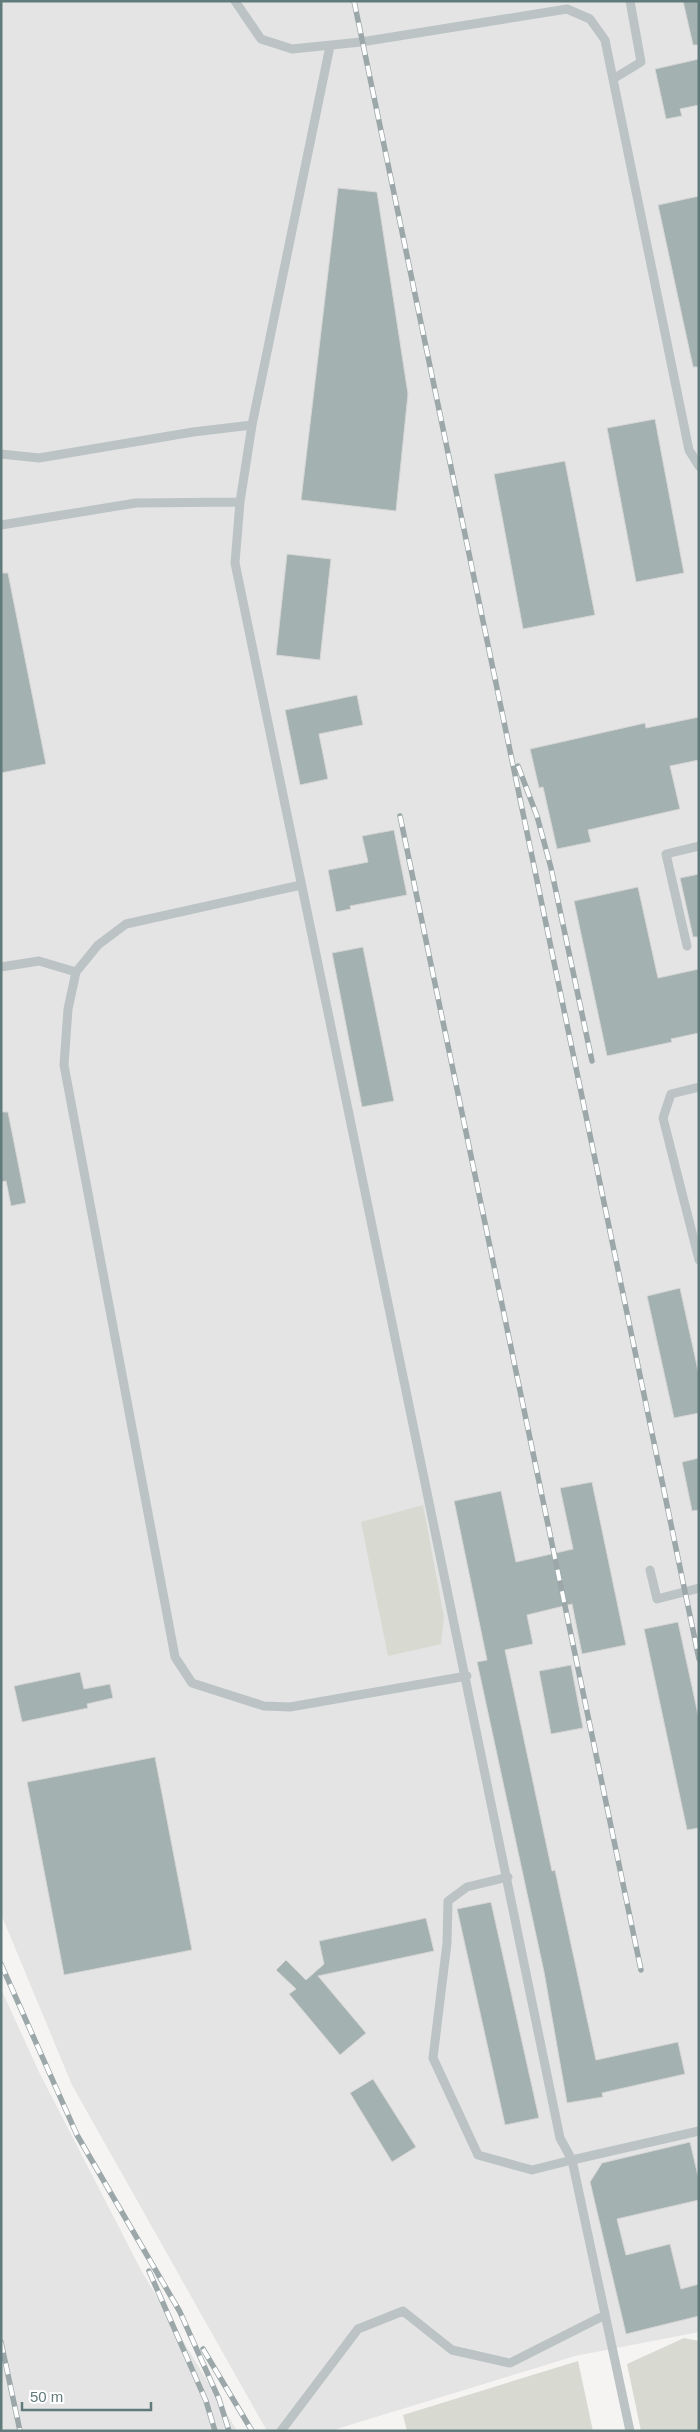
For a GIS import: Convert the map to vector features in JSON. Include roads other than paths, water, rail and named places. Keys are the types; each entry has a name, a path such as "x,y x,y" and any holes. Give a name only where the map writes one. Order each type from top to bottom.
{"lane":[{"path":"235,1 261,39 292,49 330,46 567,8 590,19 605,40 689,450 699,466"},
{"path":"613,79 641,62 630,1"},
{"path":"330,46 252,425 240,502 235,562 467,1676 560,2138 572,2160 630,2431"},
{"path":"1,454 39,458 193,432 252,425"},
{"path":"1,525 136,503 240,502"},
{"path":"687,946 666,854 699,846"},
{"path":"301,885 126,924 98,945 76,972 68,1009 64,1065 175,1657 192,1683 264,1706 290,1708 467,1676"},
{"path":"1,968 39,960 76,972"},
{"path":"699,1088 671,1094 663,1118 696,1239 699,1260"},
{"path":"650,1570 657,1599 685,1594 699,1588"},
{"path":"508,1877 467,1886 448,1901 447,1943 433,2058 478,2155 532,2170 699,2131"},
{"path":"280,2431 358,2329 404,2310 452,2350 510,2363 605,2315"}],"railway":[{"path":"354,1 699,1659"},
{"path":"518,766 537,816 551,868 592,1061"},
{"path":"400,816 641,1970"},
{"path":"1,1964 77,2135 180,2312 219,2399 229,2431"},
{"path":"149,2271 206,2401 215,2431"},
{"path":"1,2342 20,2431"},
{"path":"203,2349 252,2431"}]}
